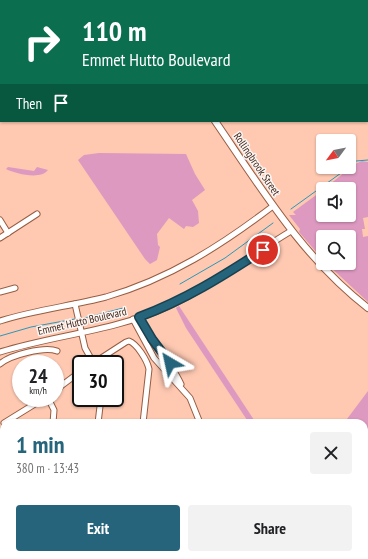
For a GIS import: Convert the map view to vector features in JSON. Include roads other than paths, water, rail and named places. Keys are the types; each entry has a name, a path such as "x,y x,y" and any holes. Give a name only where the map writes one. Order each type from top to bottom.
{"main road":[{"name":"Rollingbrook Street","path":"217,122 291,231 312,255 352,295 368,308"}],"street":[{"name":"Emmet Hutto Boulevard","path":"0,321 20,315 75,304 144,285 182,267 217,246 274,206"},
{"path":"0,238 37,214"},
{"path":"0,220 8,233"},
{"name":"Emmet Hutto Boulevard","path":"0,352 35,342 81,333 133,319 166,307 202,289 291,231"},
{"path":"0,292 15,288"},
{"path":"75,304 85,348 89,355"},
{"path":"139,317 152,339 167,357 182,387"},
{"path":"133,319 154,358 182,387 192,401 199,419"},
{"path":"107,355 128,341 131,342 148,366 143,419"},
{"path":"0,364 13,357 38,350 52,348 57,350"},
{"path":"64,384 72,378"},
{"path":"10,419 30,407"},
{"path":"53,407 53,419"},
{"path":"98,419 100,407"}],"waterway":[{"path":"291,209 356,161 368,160"},
{"path":"180,284 225,258 273,223"},
{"path":"81,319 123,308"},
{"path":"0,336 31,327 75,319"}]}
